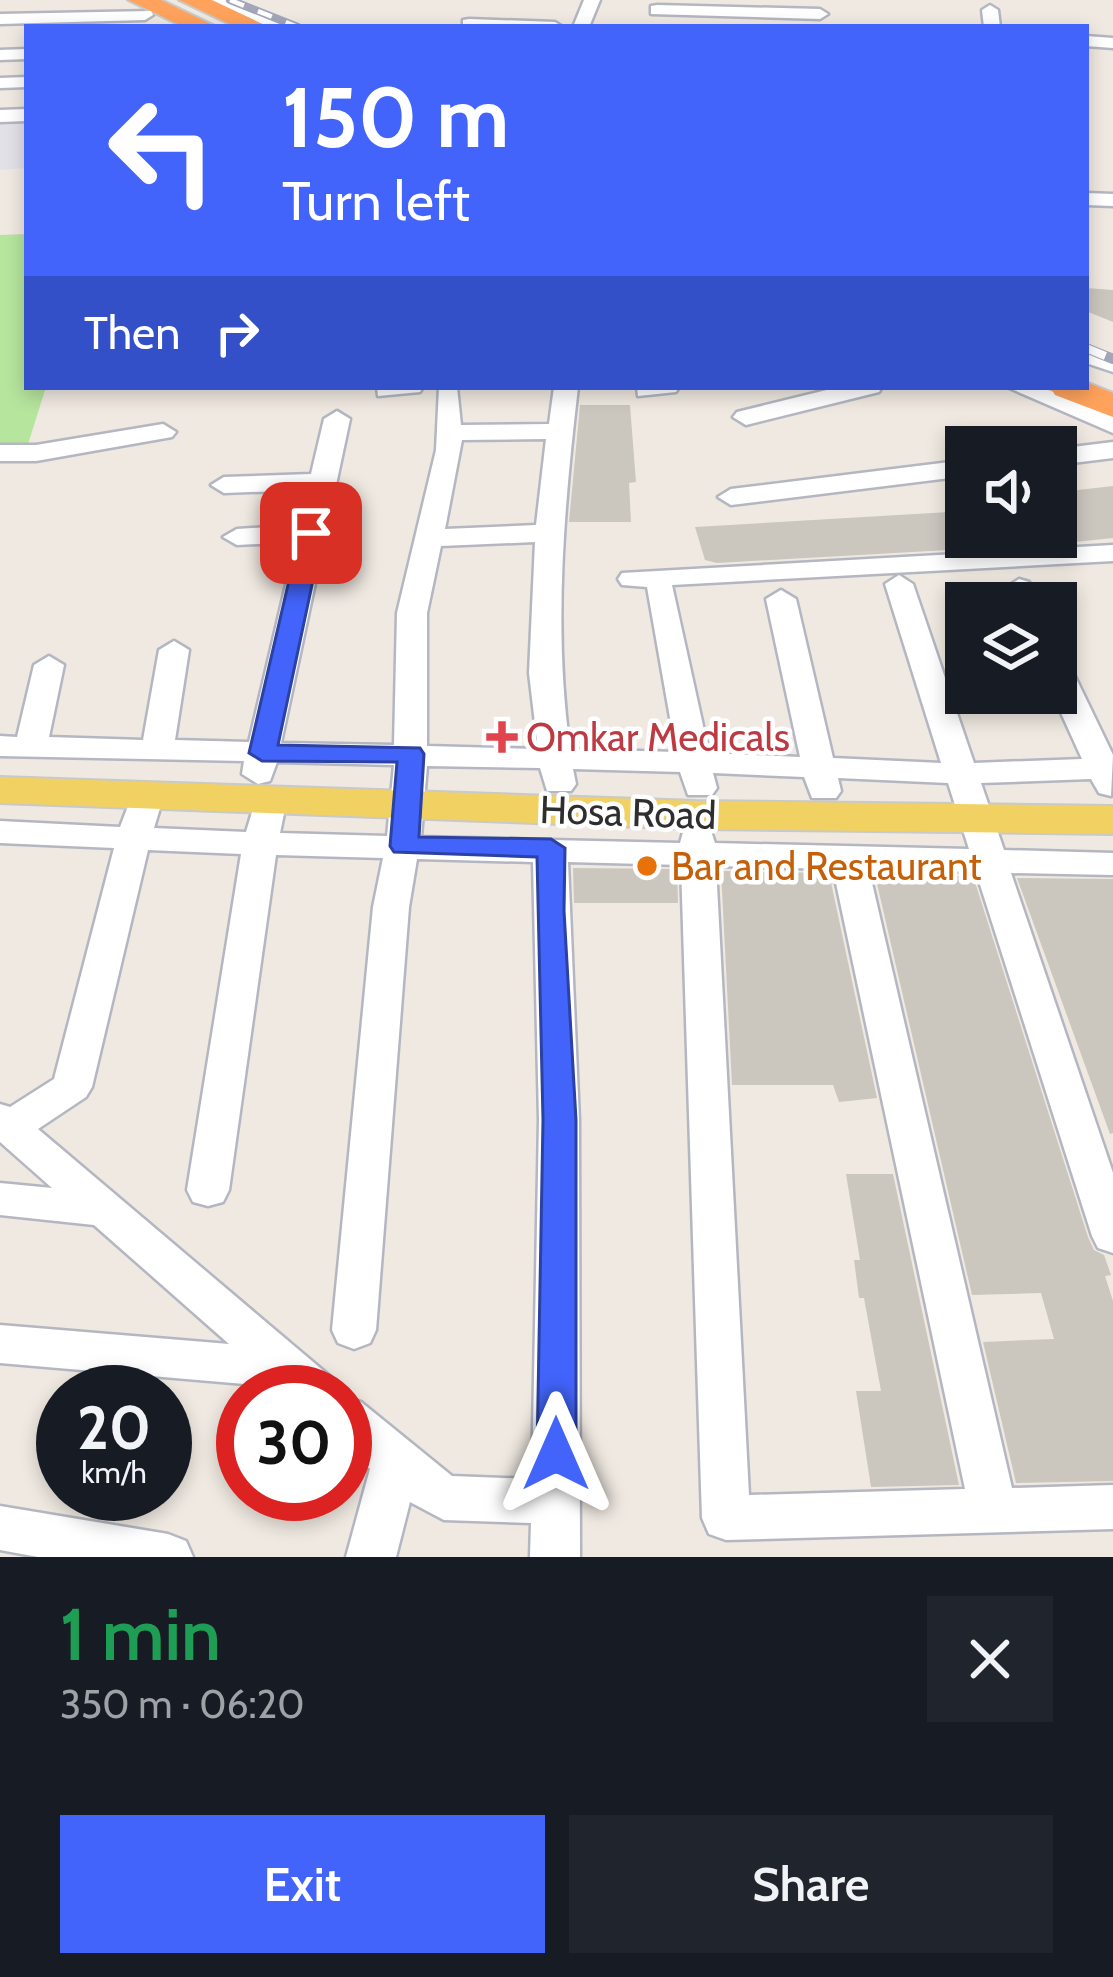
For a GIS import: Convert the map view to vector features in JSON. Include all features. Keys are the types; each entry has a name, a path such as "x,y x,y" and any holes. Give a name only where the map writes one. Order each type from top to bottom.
{"highway":[{"path":"176,0 235,24"},
{"path":"191,0 250,24"},
{"path":"146,5 197,24"},
{"path":"146,5 209,24"},
{"path":"1077,390 1113,402"}],"main road":[{"name":"Hosa Road","path":"409,796 557,771 697,804 821,779 971,796 1113,820"},
{"name":"Hosa Road","path":"5,782 263,776 409,796 697,804 971,796 1110,780"},
{"name":"Hosa Road","path":"5,782 147,795 263,776"}],"street":[{"path":"108,0 146,5"},
{"path":"214,0 274,24"},
{"path":"0,19 146,5"},
{"path":"656,12 820,14"},
{"path":"557,771 544,673 549,533 566,390"},
{"path":"746,417 858,390"},
{"path":"1026,390 1113,425"},
{"path":"354,1330 391,907 409,796 412,613 448,434 448,392"},
{"path":"208,1190 259,844 263,776 337,419"},
{"path":"448,434 559,431"},
{"path":"0,453 36,453 163,432"},
{"path":"1077,454 1113,450"},
{"path":"731,497 945,471"},
{"path":"224,485 323,482"},
{"path":"237,536 311,533"},
{"path":"428,538 549,533"},
{"path":"1113,553 646,584 697,804 726,1518 1113,1507"},
{"path":"898,584 1113,1237"},
{"path":"781,599 821,779"},
{"path":"157,750 174,650"},
{"path":"5,782 49,665"},
{"path":"1077,712 1110,780"},
{"path":"5,782 157,750 263,776"},
{"path":"5,782 133,837 259,844 409,796 551,848 697,804 850,860 1113,864"},
{"path":"147,795 72,1087 6,1122 284,1365"},
{"path":"551,848 549,911 560,1120 555,1557"},
{"path":"850,860 993,1509"},
{"path":"0,1199 108,1210"},
{"path":"0,1344 216,1370"},
{"path":"372,1438 415,1479 444,1498 556,1502"},
{"path":"371,1557 397,1458"},
{"path":"0,1528 67,1549 168,1557"}],"shaded area":[{"path":"24,121 24,168 0,170 0,122"}],"green space":[{"path":"24,234 24,390 45,390 24,457 0,458 0,235"}],"building":[{"path":"1089,288 1113,290 1113,322 1089,312"},
{"path":"580,405 630,405 636,482 629,483 631,522 569,522"},
{"path":"1113,486 1113,538 1077,542 1077,490"},
{"path":"945,512 945,550 717,563 705,560 695,527"},
{"path":"573,868 677,869 678,903 574,903"},
{"path":"721,871 829,873 877,1098 839,1102 833,1085 732,1085"},
{"path":"875,875 973,876 1088,1237 1094,1250 1104,1255 1111,1275 1105,1276 1113,1301 1113,1481 1016,1483 983,1342 1054,1339 1041,1293 972,1295"},
{"path":"1017,878 1113,879 1113,1133 1110,1134"},
{"path":"846,1174 893,1174 959,1485 871,1487 856,1391 881,1391 864,1298 859,1298 854,1260 860,1260"}],"railway":[{"path":"230,0 290,24"},
{"path":"1089,349 1113,359"}],"place":[{"name":"Omkar Medicals","path":"502,737"},
{"name":"Bar and Restaurant","path":"647,866"}],"route":[{"path":"311,533 262,753 411,754 404,846 551,848 549,911 560,1120 556,1454"}]}
